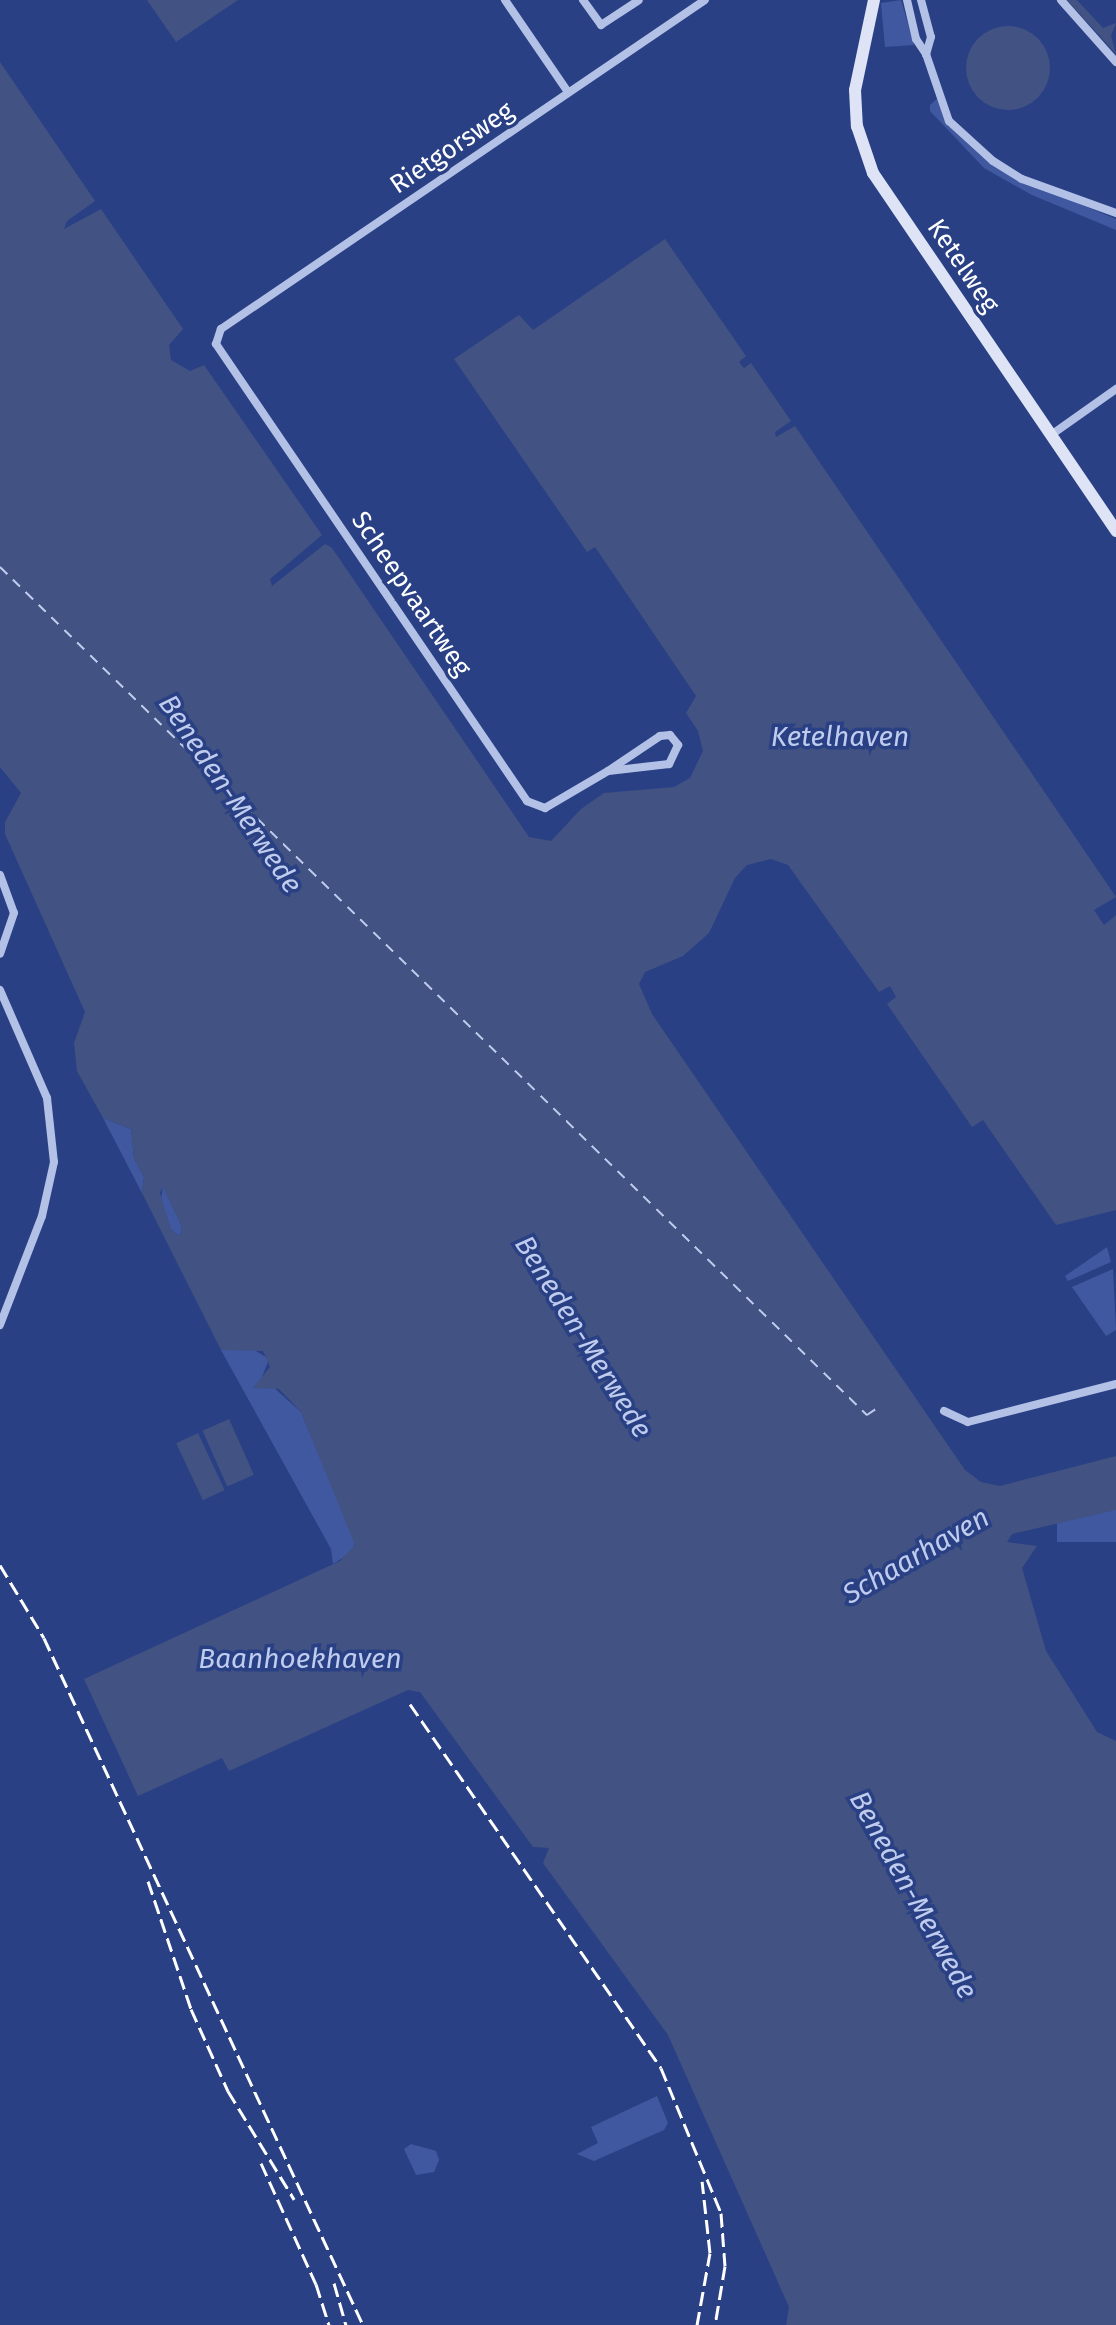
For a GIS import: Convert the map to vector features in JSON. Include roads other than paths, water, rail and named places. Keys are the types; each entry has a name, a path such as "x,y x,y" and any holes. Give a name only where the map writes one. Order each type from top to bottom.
{"street":[{"path":"505,0 568,92"},
{"path":"583,0 601,25 639,0"},
{"name":"Rietgorsweg","path":"221,329 705,0"},
{"name":"Ketelweg","path":"874,0 855,90 864,152 1116,531"},
{"path":"907,0 916,39 926,54 949,121 993,161 1022,179 1116,213"},
{"path":"921,0 931,37 926,54"},
{"path":"1061,0 1116,62"},
{"name":"Scheepvaartweg","path":"221,329 216,344 527,801 536,809 557,805 660,736 670,735 678,745 669,764 608,771"},
{"path":"1051,435 1116,389"},
{"path":"0,875 14,913 0,954"},
{"path":"0,990 47,1098 54,1162 42,1216 0,1325"},
{"path":"944,1411 968,1422 1116,1384"}],"water":[{"path":"147,0 238,0 176,42"},
{"path":"1067,0 1077,0 1103,28 1116,23 1111,36 1116,54"},
{"path":"1008,26 1024,29 1038,38 1047,52 1050,68 1047,84 1038,98 1024,107 1008,110 992,107 978,98 969,84 966,68 969,52 978,38 992,29"},
{"path":"0,62 95,201 67,221 64,229 101,209 183,329 169,345 171,360 190,371 204,365 322,535 270,579 272,586 325,544 332,548 529,837 551,841 581,809 604,793 674,787 690,778 703,751 698,731 686,713 696,696 595,547 587,552 454,359 519,315 533,330 665,239 746,356 739,362 744,368 751,363 791,421 775,432 776,437 795,426 1116,897 1094,910 1104,925 1116,915 1116,1210 1056,1225 983,1120 972,1127 887,1004 896,997 890,986 879,992 788,865 771,859 747,865 735,878 709,933 683,956 645,972 639,984 652,1014 965,1470 981,1482 1000,1486 1116,1456 1116,1510 1012,1534 1007,1542 1037,1546 1022,1568 1046,1651 1097,1732 1116,1741 1116,2325 786,2325 789,2307 668,2035 543,1863 549,1848 533,1847 420,1692 408,1690 229,1771 222,1758 138,1796 84,1679 340,1561 355,1545 301,1412 279,1389 253,1388 270,1367 263,1351 221,1350 142,1193 144,1177 134,1158 131,1129 103,1118 77,1071 74,1043 85,1012 5,834 5,822 21,793 0,767","holes":["163,1187 182,1227 180,1236 171,1230 160,1193"]},
{"path":"229,1419 254,1475 227,1487 203,1431"},
{"path":"198,1433 225,1490 203,1500 176,1443"}],"railway":[{"path":"0,1565 44,1638 363,2325"},
{"path":"410,1704 661,2068 721,2213 725,2266 715,2325"},
{"path":"148,1881 191,2009 228,2091 294,2199"},
{"path":"261,2163 316,2284 329,2325"},
{"path":"697,2325 710,2253 702,2181"},
{"path":"334,2283 346,2325"}],"water label":[{"name":"Ketelhaven","path":"840,737"},
{"name":"Beneden-Merwede","path":"230,794"},
{"name":"Beneden-Merwede","path":"583,1337"},
{"name":"Schaarhaven","path":"916,1556"},
{"name":"Baanhoekhaven","path":"300,1659"},
{"name":"Beneden-Merwede","path":"913,1895"}]}
